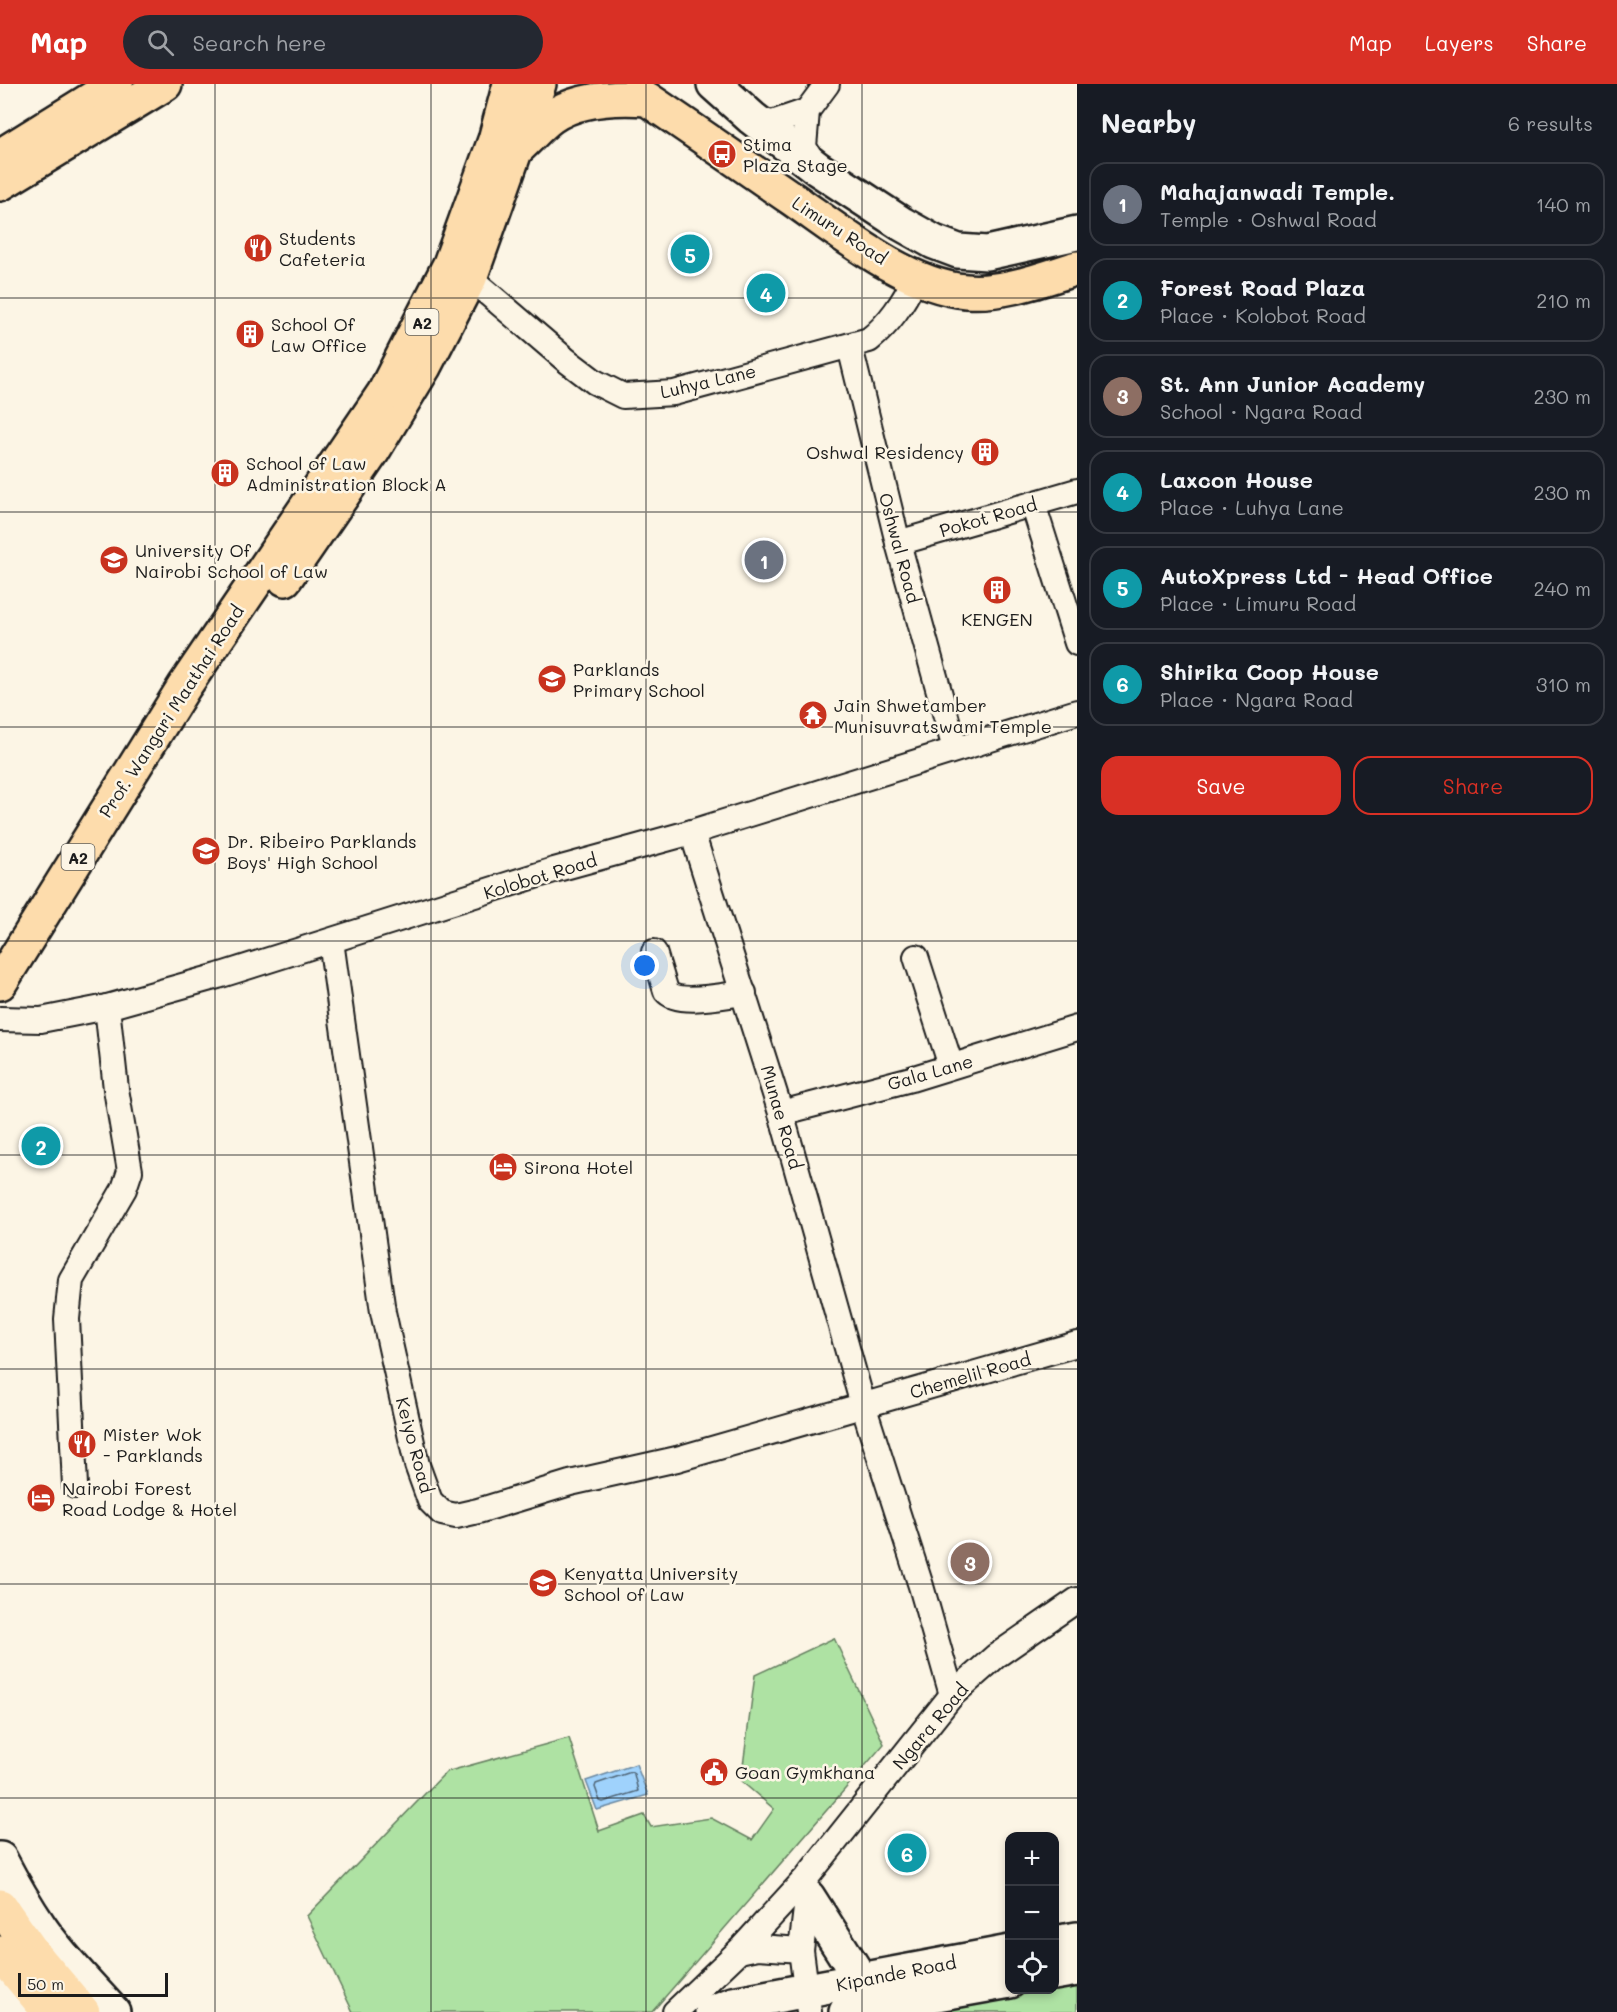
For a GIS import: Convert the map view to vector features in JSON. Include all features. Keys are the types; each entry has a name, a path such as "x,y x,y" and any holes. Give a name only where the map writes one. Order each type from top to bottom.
{"main road":[{"path":"0,135 81,84"},
{"path":"0,156 116,84"},
{"path":"0,184 165,84"},
{"path":"184,687 190,653 204,623 326,444 399,318 448,215 490,84"},
{"name":"Prof. Wangari Maathai Road","path":"0,983 184,687 384,393 450,264 495,140 510,84"},
{"path":"156,731 178,721 195,708 379,442 424,367 470,278 539,84"},
{"path":"714,84 752,118 818,169 902,224 934,242 958,251 987,253 1077,233"},
{"path":"515,151 552,116 574,106 638,92"},
{"name":"Limuru Road","path":"638,92 847,237 915,279 944,288 978,291 1032,282 1077,268"},
{"path":"0,1859 18,1894 41,1929 74,1971 112,2012"},
{"path":"808,1887 861,1980"},
{"path":"0,1906 34,1954 83,2012"},
{"path":"1059,1942 1077,1940"},
{"path":"0,1953 49,2012"},
{"name":"Kipande Road","path":"712,2012 734,2004 808,2001 861,1980 1005,1953"},
{"path":"1059,1972 1077,1969"},
{"name":"Kipande Road","path":"846,2012 1005,1982"},
{"path":"0,1994 13,2012"}],"street":[{"path":"818,169 804,147 807,111 827,84"},
{"path":"752,118 772,123 807,111"},
{"name":"Luhya Lane","path":"470,278 595,382 623,396 674,393 869,340 881,330 901,305 915,279"},
{"name":"Oshwal Road","path":"850,347 898,543 956,749"},
{"name":"Pokot Road","path":"898,543 1077,491"},
{"path":"1033,504 1077,643"},
{"name":"Kolobot Road","path":"0,1019 41,1020 107,1007 331,941 554,870 692,832 1077,712"},
{"name":"Munae Road","path":"692,832 781,1113 863,1405 921,1586 951,1695"},
{"name":"Keiyo Road","path":"331,941 383,1312 417,1465 430,1501 442,1513 456,1516 478,1511 562,1485 677,1459 863,1405"},
{"path":"654,952 666,992 670,996 712,998 744,993"},
{"path":"916,957 951,1066"},
{"path":"75,1486 67,1319 71,1280 124,1189 130,1171 116,1089 107,1007"},
{"name":"Gala Lane","path":"781,1113 1077,1028"},
{"name":"Chemelil Road","path":"863,1405 1077,1344"},
{"name":"Ngara Road","path":"675,2012 808,1887 951,1695 996,1656 1077,1600"},
{"path":"808,1887 801,1950 808,2001"},
{"path":"739,1951 758,1947 801,1950"}],"green space":[{"path":"834,1638 884,1744 652,2012 353,2012 307,1916 446,1772 569,1738 599,1831 644,1815 651,1827 711,1818 752,1840 774,1809 741,1781 755,1675"},
{"path":"1077,1984 1077,2012 929,2012 1024,1994 1059,1994 1059,1987"}],"water":[{"path":"636,1764 648,1795 597,1810 586,1781"}],"place":[{"name":"Stima Plaza Stage","path":"722,154"},
{"name":"Students Cafeteria","path":"258,248"},
{"name":"AutoXpress Ltd - Head Office","path":"690,254"},
{"name":"Laxcon House","path":"766,293"},
{"name":"School Of Law Office","path":"250,334"},
{"name":"Oshwal Residency","path":"985,452"},
{"name":"School of Law Administration Block A","path":"225,473"},
{"name":"University Of Nairobi School of Law","path":"114,560"},
{"name":"Mahajanwadi Temple.","path":"764,560"},
{"name":"KENGEN","path":"997,590"},
{"name":"Parklands Primary School","path":"552,679"},
{"name":"Jain Shwetamber Munisuvratswami Temple","path":"813,715"},
{"name":"Dr. Ribeiro Parklands Boys' High School","path":"206,851"},
{"name":"Forest Road Plaza","path":"41,1146"},
{"name":"Sirona Hotel","path":"503,1167"},
{"name":"Mister Wok - Parklands","path":"82,1444"},
{"name":"Nairobi Forest Road Lodge & Hotel","path":"41,1498"},
{"name":"St. Ann Junior Academy","path":"970,1562"},
{"name":"Kenyatta University School of Law","path":"543,1583"},
{"name":"Goan Gymkhana","path":"714,1772"},
{"name":"Shirika Coop House","path":"907,1853"}]}
